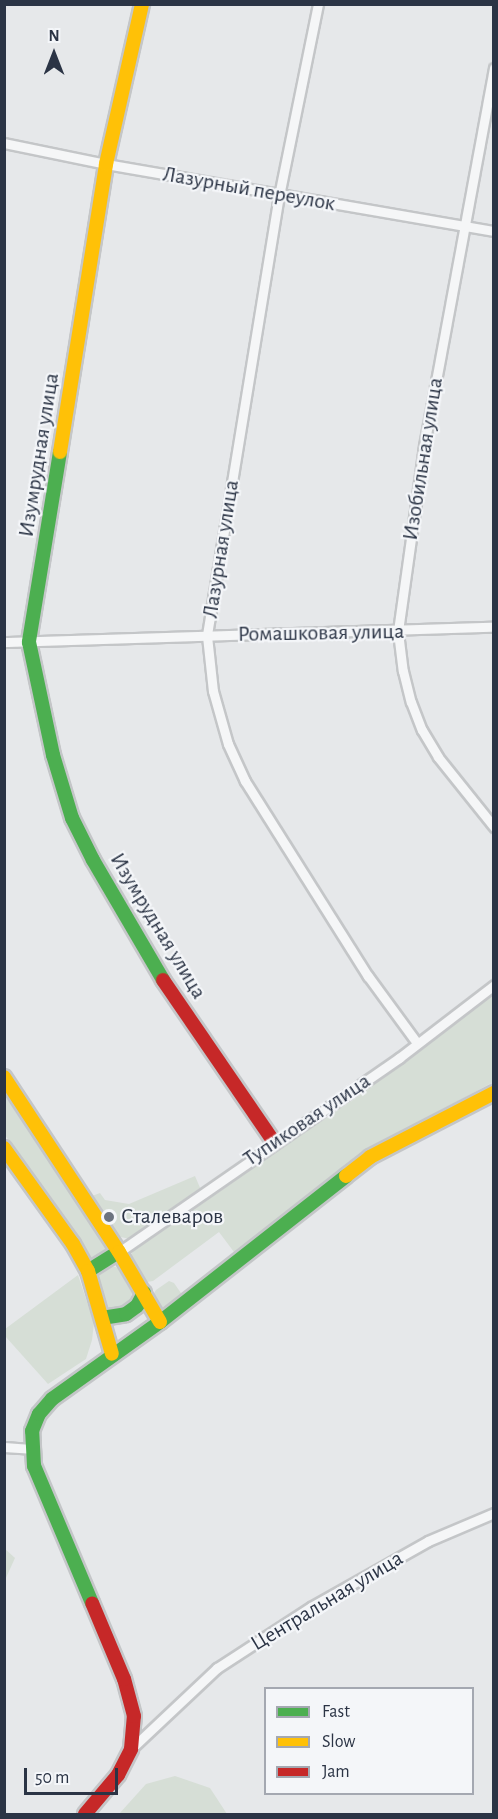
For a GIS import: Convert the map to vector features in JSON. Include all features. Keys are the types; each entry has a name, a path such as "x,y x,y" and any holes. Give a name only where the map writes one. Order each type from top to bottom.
{"street":[{"name":"Изумрудная улица","path":"142,4 106,164 29,642 53,755 72,818 93,860 165,984 274,1142"},
{"name":"Лазурная улица","path":"318,4 279,195 207,636 213,691 228,744 245,781 368,976 417,1043"},
{"name":"Изобильная улица","path":"494,68 424,446 398,632 405,681 422,730 438,757 494,826"},
{"name":"Лазурный переулок","path":"4,143 106,164 494,231"},
{"name":"Ромашковая улица","path":"4,642 398,632 494,627"},
{"name":"Тупиковая улица","path":"119,1252 417,1043 494,986"},
{"path":"4,1077 119,1252 160,1322"},
{"path":"85,1815 118,1775 131,1749 134,1716 124,1679 41,1483 31,1449 35,1423 51,1399 160,1322 370,1157 494,1094"},
{"path":"4,1148 73,1244 88,1271 112,1354"},
{"path":"88,1271 119,1252"},
{"path":"102,1318 126,1314 137,1306 144,1293"},
{"path":"4,1447 31,1449"},
{"name":"Центральная улица","path":"131,1749 217,1668 311,1607 428,1541 494,1513"}],"shaded area":[{"path":"493,991 493,1082 366,1151 266,1229 237,1256 219,1232 153,1281 147,1282 142,1279 132,1262 131,1255 136,1244 413,1052"},
{"path":"4,1095 65,1180 107,1248 106,1255 95,1263 88,1258 5,1135"},
{"path":"195,1176 201,1190 130,1239 116,1236 92,1196 100,1193 105,1200 129,1204"},
{"path":"112,1266 118,1268 132,1293 128,1307 111,1311 105,1307 97,1280 99,1274"},
{"path":"78,1275 94,1323 92,1340 86,1359 48,1384 5,1336 5,1329"},
{"path":"169,1281 174,1283 183,1296 165,1307 160,1307 153,1295"},
{"path":"4,1548 15,1558 5,1580 4,1580"},
{"path":"175,1776 210,1788 227,1814 119,1814 146,1784"}],"traffic: fast":[{"path":"60,452 29,642 53,755 72,818 93,860 163,980"},
{"path":"92,1603 34,1466 32,1431 39,1414 52,1399 160,1322 346,1176"},
{"path":"88,1271 119,1252"},
{"path":"102,1318 126,1314 137,1306 144,1293"}],"traffic: slow":[{"path":"60,452 106,164 142,4"},
{"path":"4,1077 119,1252 160,1322"},
{"path":"346,1176 370,1157 494,1093"},
{"path":"4,1148 73,1244 88,1271 112,1354"}],"traffic: jam":[{"path":"163,980 274,1142"},
{"path":"85,1814 118,1775 131,1749 134,1716 124,1679 92,1603"}],"place":[{"name":"Сталеваров","path":"109,1217"}]}
